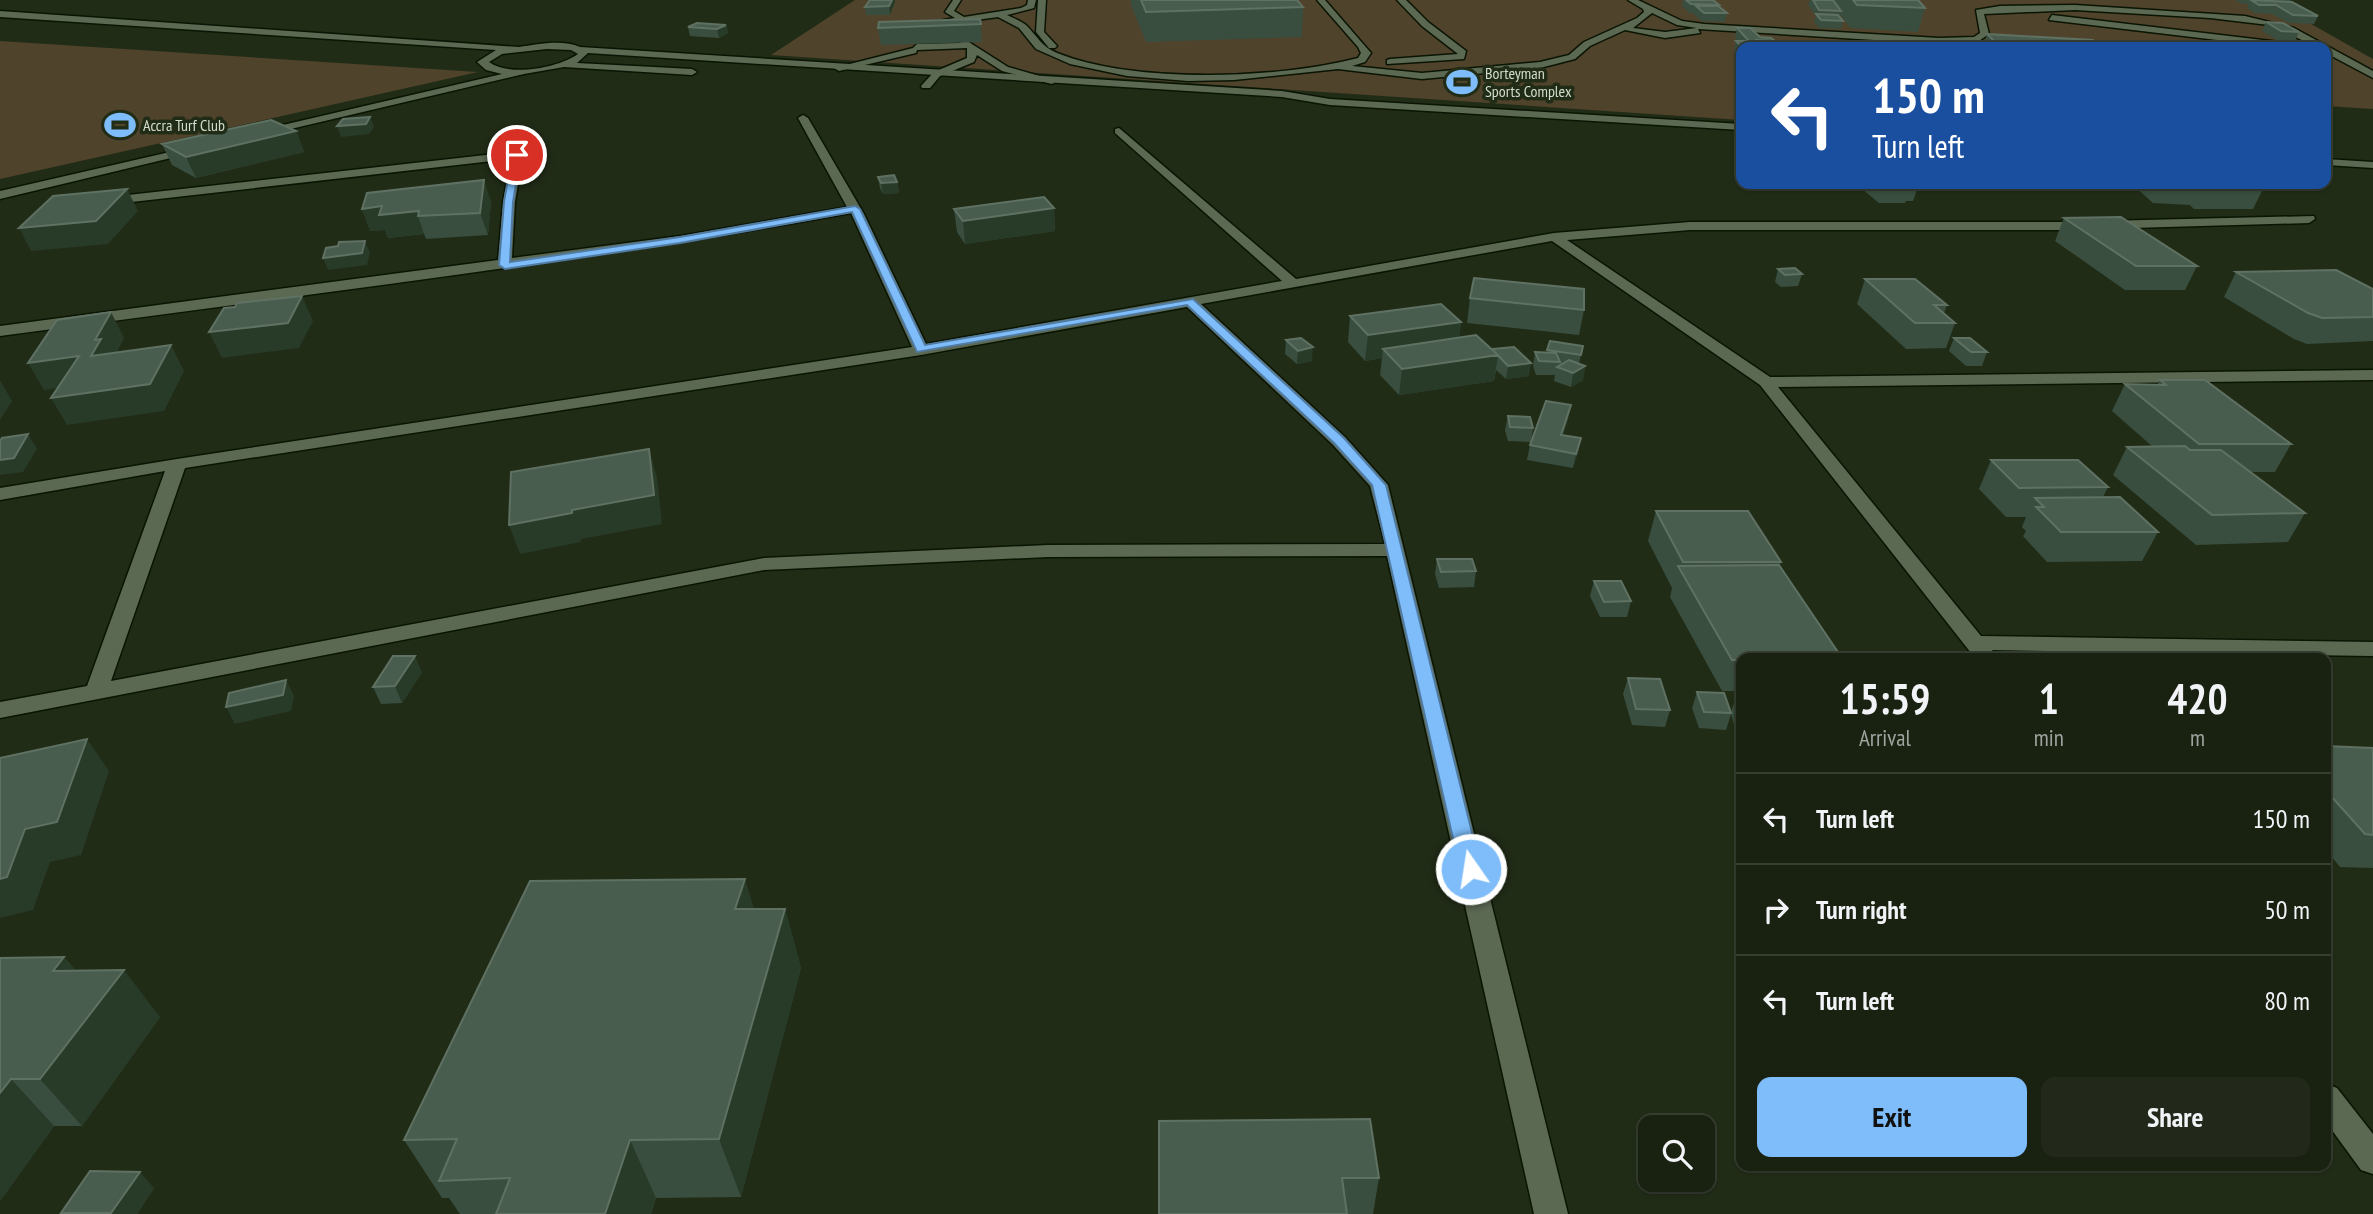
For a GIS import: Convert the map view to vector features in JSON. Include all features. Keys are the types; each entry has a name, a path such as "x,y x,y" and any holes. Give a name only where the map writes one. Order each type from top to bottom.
{"street":[{"path":"957,0 949,12 966,37 1005,69 1052,81"},
{"path":"839,68 919,43 966,37 1003,16 1029,8 1032,0"},
{"path":"1042,0 1039,12 1040,32 1052,46 1091,61 1144,71 1202,74 1266,71 1346,59 1362,60 1366,52 1321,0"},
{"path":"1312,0 1346,59 1388,74 1442,75 1541,65 1614,44"},
{"path":"1003,16 1022,26 1039,47 1051,54 1073,62 1127,73 1214,78 1346,59 1461,57 1463,52 1425,24 1401,0"},
{"path":"1632,0 1680,23 1709,28"},
{"path":"1939,41 1976,40 1985,34 1979,12 1984,9 2013,4 2046,4 2202,14 2272,23 2310,42"},
{"path":"1572,57 1587,44 1640,20 1648,13 1647,8"},
{"path":"926,86 937,74 971,60 966,37 967,9"},
{"path":"1984,9 2256,42"},
{"path":"1003,16 1039,12"},
{"path":"0,14 516,49 554,46 839,68 1282,94 1330,102 1736,127"},
{"path":"0,20 429,54"},
{"path":"1627,25 1673,23 1735,30 1957,42"},
{"path":"1673,23 1685,29 1681,33"},
{"path":"1627,25 1630,30 1651,35 1709,28"},
{"path":"928,26 966,37"},
{"path":"1636,40 1709,28"},
{"path":"914,68 908,59 919,43"},
{"path":"471,58 485,59 516,49"},
{"path":"566,65 582,57 584,54 581,50"},
{"path":"2331,53 2373,75"},
{"path":"485,59 483,66 488,69 525,71"},
{"path":"2331,62 2353,64"},
{"path":"243,138 525,71 566,65 704,73"},
{"path":"912,85 939,87"},
{"path":"1046,92 1059,93"},
{"path":"1207,101 1276,105 1330,102"},
{"path":"803,118 855,209 921,349"},
{"path":"1119,131 1295,285"},
{"path":"505,265 509,202 522,132"},
{"path":"0,195 202,147"},
{"path":"88,203 517,155"},
{"path":"2331,162 2373,165"},
{"path":"0,331 505,265 680,240 855,209"},
{"path":"0,494 177,464 921,349 1295,285 1554,237 1690,226 2062,226 2309,219"},
{"path":"1554,237 1766,382 1981,650 2373,649"},
{"path":"1189,302 1339,441 1379,485 1551,1214"},
{"path":"1766,382 2373,375"},
{"path":"97,690 177,464"},
{"path":"0,710 625,593 764,564 1048,551 1396,550"},
{"path":"2331,1104 2373,1159"}],"shaded area":[{"name":"Borteyman Sports Complex","path":"855,0 2269,0 2373,59 2373,109 2331,106 2331,42 1736,42 1736,120 771,55"},
{"name":"Accra Turf Club","path":"0,41 478,72 0,179"}],"building":[{"path":"870,0 892,0 889,6 865,7"},
{"path":"1141,0 1297,0 1303,7 1146,12"},
{"path":"1686,0 1713,0 1719,5 1691,4"},
{"path":"1813,0 1833,0 1841,11 1819,10"},
{"path":"1853,0 1918,0 1925,8 1857,5"},
{"path":"2251,0 2292,2 2318,16 2293,15 2276,5 2259,5"},
{"path":"1696,6 1718,6 1727,13 1704,13"},
{"path":"1816,14 1838,15 1843,21 1821,20"},
{"path":"980,19 981,24 878,28 879,22"},
{"path":"2266,22 2283,23 2299,32 2281,31"},
{"path":"697,23 726,25 717,29 688,27"},
{"path":"1737,28 1750,28 1760,37 1775,41 1737,42 1736,41 1749,41"},
{"path":"1987,34 2096,42 1995,42"},
{"path":"1756,40 1791,42 1757,42"},
{"path":"370,117 366,124 337,126 343,119"},
{"path":"271,120 296,131 186,157 162,144"},
{"path":"894,175 897,182 881,183 878,177"},
{"path":"484,180 480,213 418,216 419,211 379,215 382,206 362,209 367,193"},
{"path":"127,189 96,221 19,228 53,196"},
{"path":"1044,197 1054,208 963,221 954,209"},
{"path":"2121,217 2197,266 2136,266 2064,218"},
{"path":"365,241 362,253 323,258 326,248 338,246 339,242"},
{"path":"1795,268 1802,274 1785,275 1778,269"},
{"path":"2336,270 2373,289 2373,317 2322,318 2308,313 2236,272"},
{"path":"1474,278 1584,289 1584,310 1470,298"},
{"path":"1865,279 1915,279 1947,305 1934,305 1955,323 1915,323"},
{"path":"302,296 288,323 209,332 224,308 235,307 237,303"},
{"path":"1441,304 1461,322 1368,335 1350,316"},
{"path":"111,312 95,340 101,339 91,356 171,345 150,384 51,398 79,356 28,363 57,320"},
{"path":"1476,335 1498,355 1402,369 1383,349"},
{"path":"1301,338 1313,347 1298,351 1286,340"},
{"path":"1954,338 1970,338 1987,352 1971,352"},
{"path":"1550,341 1583,346 1581,355 1547,350"},
{"path":"1514,347 1531,363 1508,366 1492,349"},
{"path":"1535,352 1556,353 1560,362 1539,361"},
{"path":"1569,360 1585,366 1573,373 1557,367"},
{"path":"2160,380 2205,380 2291,444 2199,444 2125,384 2166,385"},
{"path":"1546,401 1571,405 1561,435 1581,438 1576,454 1530,445"},
{"path":"1508,416 1530,417 1533,428 1510,427"},
{"path":"28,434 14,458 0,460 2,438"},
{"path":"2185,446 2190,450 2221,450 2305,513 2212,515 2127,447"},
{"path":"649,449 654,495 509,525 511,472"},
{"path":"1991,460 2078,460 2108,487 2019,488"},
{"path":"2120,497 2158,532 2061,532 2036,507 2044,507 2035,498"},
{"path":"1656,511 1748,511 1781,562 1683,562"},
{"path":"1437,559 1472,559 1476,571 1441,572"},
{"path":"1779,565 1839,653 1736,653 1736,660 1732,660 1678,566"},
{"path":"1594,581 1621,581 1631,601 1604,602"},
{"path":"393,656 415,656 395,686 373,687"},
{"path":"1628,678 1660,679 1670,710 1636,709"},
{"path":"286,680 283,695 226,707 229,693"},
{"path":"1697,692 1724,693 1731,713 1704,712"},
{"path":"87,739 57,822 25,829 7,877 0,879 0,758"},
{"path":"2331,746 2373,748 2373,835 2365,834 2331,796"},
{"path":"745,879 735,909 785,909 719,1139 630,1140 605,1214 496,1214 510,1178 439,1181 457,1139 404,1140 530,881"},
{"path":"64,957 53,971 124,970 40,1079 11,1079 0,1093 0,958"},
{"path":"1370,1119 1379,1178 1342,1178 1347,1214 1159,1214 1159,1121"},
{"path":"90,1171 140,1172 111,1213 61,1213"}],"place":[{"name":"Borteyman Sports Complex","path":"1462,82"},
{"name":"Accra Turf Club","path":"120,125"}],"route":[{"path":"517,155 509,202 505,265 680,240 855,209 921,349 1189,302 1339,441 1379,485 1471,869"}]}
